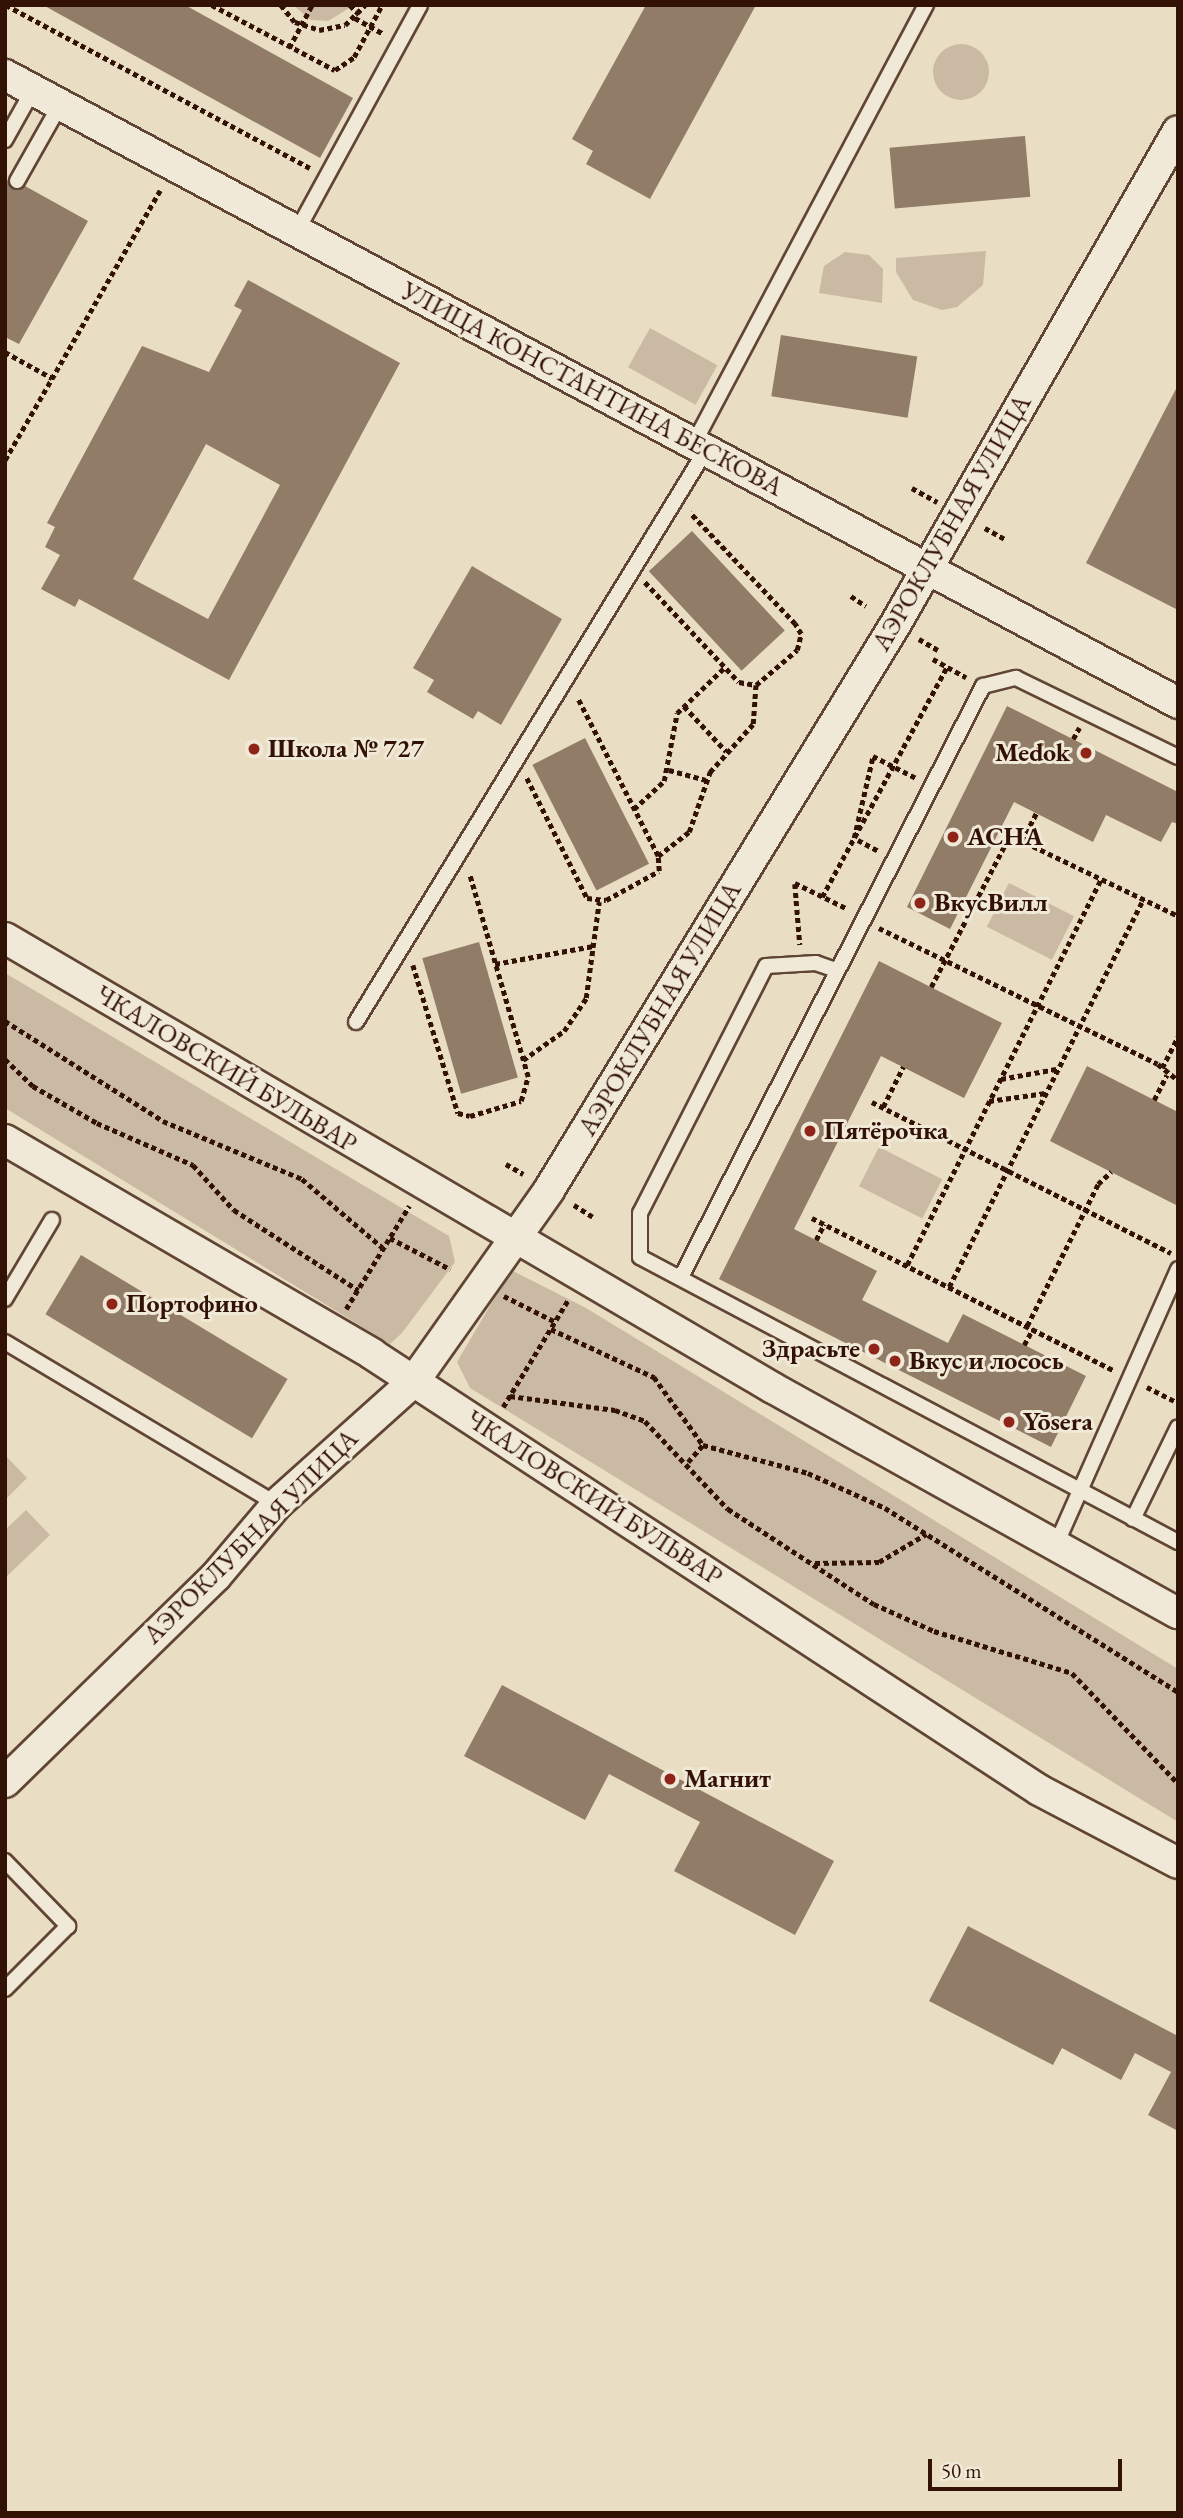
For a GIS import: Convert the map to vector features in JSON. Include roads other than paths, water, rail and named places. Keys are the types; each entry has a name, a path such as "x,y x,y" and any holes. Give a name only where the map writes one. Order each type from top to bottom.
{"street":[{"name":"УЛИЦА КОНСТАНТИНА БЕСКОВА","path":"5,75 1178,703"},
{"name":"АЭРОКЛУБНАЯ УЛИЦА","path":"5,1782 216,1576 277,1504 414,1381 517,1235 926,567 1178,131"},
{"name":"ЧКАЛОВСКИЙ БУЛЬВАР","path":"5,938 1054,1548 1178,1613"},
{"name":"ЧКАЛОВСКИЙ БУЛЬВАР","path":"5,1140 414,1381 1039,1790 1178,1863"}],"lane":[{"path":"296,231 420,5"},
{"path":"356,1022 676,498 926,5"},
{"path":"5,140 33,90"},
{"path":"17,181 60,105"},
{"path":"681,1277 833,970 983,686 1016,678 1178,757"},
{"path":"833,970 816,963 766,966 640,1213 640,1257 1178,1542"},
{"path":"5,1299 52,1220"},
{"path":"1054,1548 1084,1491 1178,1269"},
{"path":"5,1342 277,1504"},
{"path":"1133,1519 1178,1427"},
{"path":"5,1861 68,1926 5,1989"}],"place":[{"name":"Школа № 727","path":"254,749"},
{"name":"Medok","path":"1086,753"},
{"name":"АСНА","path":"953,837"},
{"name":"ВкусВилл","path":"920,903"},
{"name":"Пятёрочка","path":"810,1131"},
{"name":"Портофино","path":"112,1304"},
{"name":"Здрасьте","path":"874,1349"},
{"name":"Вкус и лосось","path":"895,1361"},
{"name":"Yōsera","path":"1009,1422"},
{"name":"Магнит","path":"670,1779"}]}
